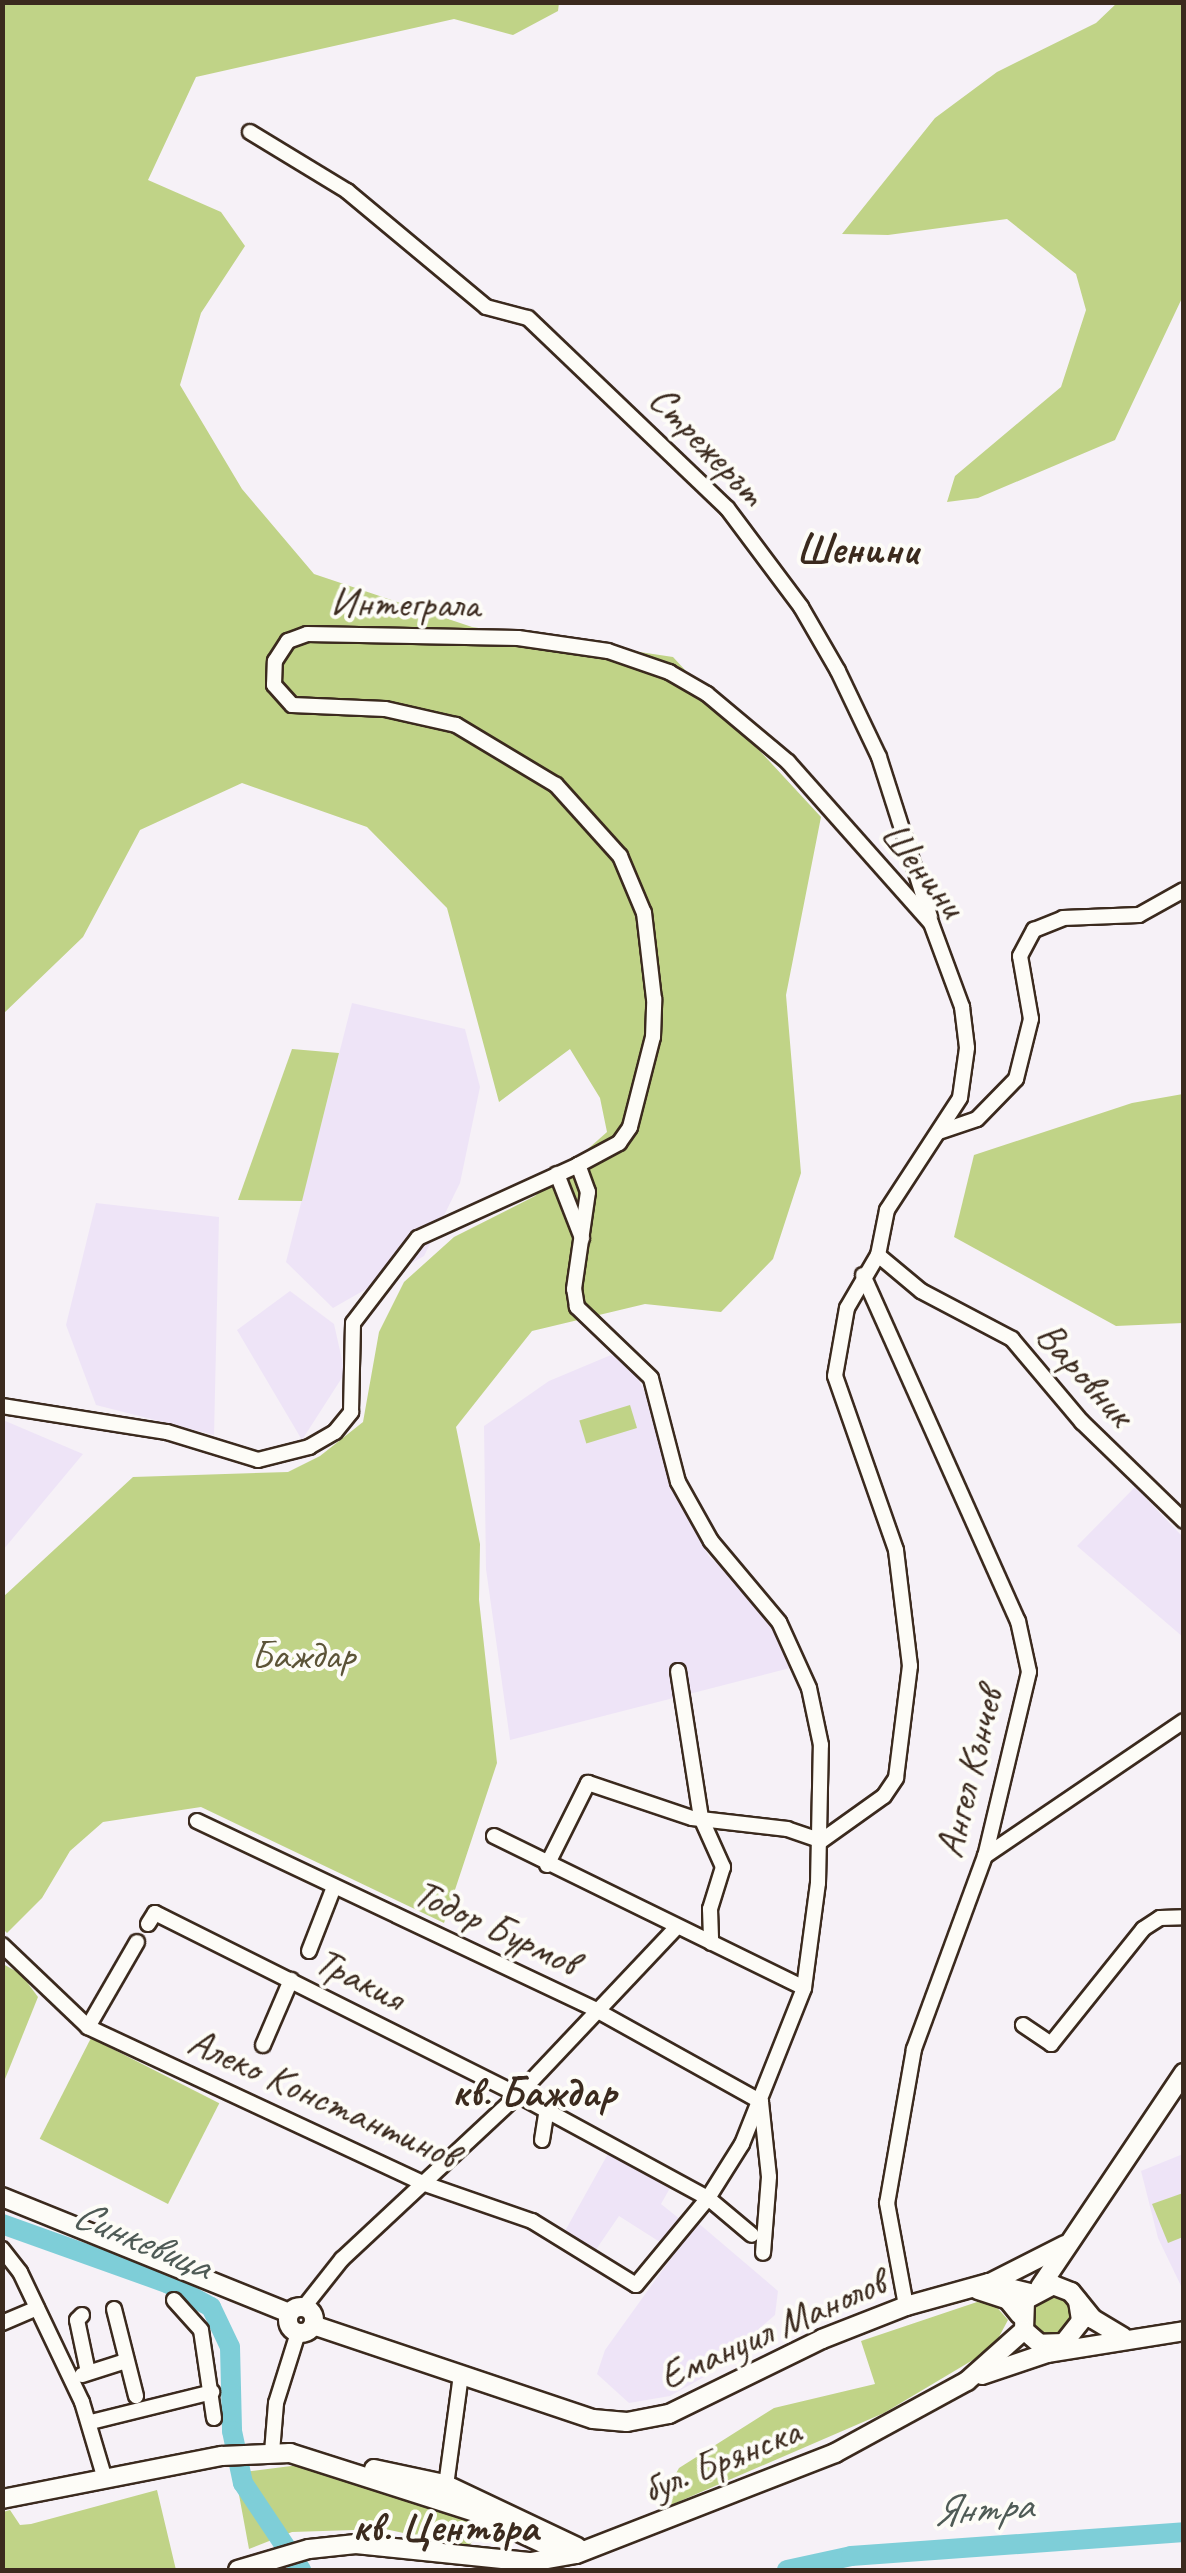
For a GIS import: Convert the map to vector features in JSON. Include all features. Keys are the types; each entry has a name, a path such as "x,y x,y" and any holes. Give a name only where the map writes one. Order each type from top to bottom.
{"main road":[{"path":"984,2368 1022,2322 1035,2290 1074,2240 1184,2072"},
{"path":"2,2197 297,2310 288,2326 306,2329"},
{"path":"981,2286 1074,2240"},
{"path":"1055,2344 1081,2322 1065,2263 1074,2240"},
{"name":"Емануил Манолов","path":"306,2329 593,2419 642,2421 670,2414 822,2339 906,2306 981,2286 1072,2295"},
{"path":"981,2286 1008,2300 1022,2322 1055,2344"},
{"path":"1072,2295 1129,2337"},
{"name":"бул. Брянска","path":"967,2380 1048,2353 1184,2331"},
{"path":"984,2368 1055,2344 1129,2337"},
{"name":"бул. Брянска","path":"238,2570 309,2549 394,2545 532,2566 587,2550 835,2453 984,2368"},
{"path":"2,2499 222,2456 267,2452 335,2464 446,2493 587,2550"},
{"path":"516,2524 568,2556"},
{"path":"491,2560 506,2544 516,2524"}],"street":[{"name":"Стрежерът","path":"250,132 347,191 423,250 486,307 528,318 700,478 757,546 811,624 879,757 931,923"},
{"name":"Интеграла","path":"578,1165 625,1136 653,1037 650,955 630,872 556,786 478,736 437,718 385,709 292,705 274,685 281,646 326,632 518,638 625,655 669,672 740,717 842,822"},
{"name":"Шенини","path":"842,822 931,923 956,979 967,1048 960,1098 887,1210 878,1255"},
{"path":"939,1132 977,1119 1016,1078 1032,1019 1021,947 1034,930 1063,918 1139,915 1184,890"},
{"path":"2,1406 166,1432 258,1460 309,1447 335,1432 351,1412 353,1323 418,1238 578,1165 588,1192 584,1244 574,1289 578,1308 651,1378 678,1482 716,1549 770,1606 810,1688 822,1745 821,1841 804,1988 761,2102 708,2198"},
{"path":"557,1174 584,1244"},
{"path":"821,1841 890,1789 909,1698 896,1550 835,1376 841,1327 863,1275 878,1255"},
{"name":"Варовник","path":"878,1255 921,1291 1012,1339 1082,1422 1184,1521"},
{"name":"Ангел Кънчев","path":"863,1275 1022,1636 1028,1672 985,1856 914,2049 887,2204 906,2306"},
{"path":"678,1672 702,1818 722,1867 710,1909 711,1944"},
{"path":"985,1856 1184,1722"},
{"path":"548,1865 588,1783 702,1818 787,1830 821,1841"},
{"name":"Тодор Бурмов","path":"197,1821 596,2010 761,2102"},
{"path":"494,1836 675,1929 804,1988"},
{"path":"309,1950 334,1887"},
{"name":"Тракия","path":"148,1924 155,1913 518,2095 708,2198 752,2235"},
{"path":"1023,2025 1051,2044 1143,1930 1160,1918 1184,1916"},
{"path":"297,2310 342,2259 518,2095 675,1929"},
{"path":"88,2027 137,1942"},
{"name":"Алеко Константинов","path":"2,1945 88,2027 422,2184 521,2216 636,2285 708,2198"},
{"path":"263,2044 291,1980"},
{"path":"761,2102 769,2177 763,2253"},
{"path":"542,2140 547,2110"},
{"path":"2,2249 72,2379 91,2422 105,2479"},
{"path":"174,2300 201,2330 214,2418"},
{"path":"2,2323 37,2308"},
{"path":"114,2309 136,2396"},
{"path":"82,2315 77,2320 88,2372"},
{"path":"267,2452 276,2404 306,2329"},
{"path":"72,2379 126,2361"},
{"path":"446,2493 461,2375"},
{"path":"91,2422 212,2392"},
{"path":"516,2524 532,2566"}],"shaded area":[{"path":"352,1003 465,1029 480,1087 460,1183 424,1256 333,1308 286,1262"},
{"path":"96,1203 219,1217 214,1435 96,1405 66,1325"},
{"path":"290,1291 334,1324 345,1373 302,1440 237,1330"},
{"path":"611,1355 633,1368 643,1388 708,1555 766,1612 790,1668 510,1740 486,1569 484,1426 549,1381"},
{"path":"3,1420 83,1454 3,1550"},
{"path":"1135,1487 1183,1537 1183,1637 1077,1546"},
{"path":"609,2152 670,2188 661,2204 681,2220 663,2244 619,2216 595,2251 565,2231"},
{"path":"1183,2154 1183,2290 1158,2238 1141,2171"},
{"path":"697,2222 778,2291 775,2315 704,2377 670,2396 629,2403 597,2374 605,2350"}],"green space":[{"path":"1118,2 1183,3 1183,296 1115,440 978,498 947,502 955,476 1061,387 1086,310 1076,274 1007,219 888,235 842,234 935,118 997,72 1096,23"},
{"name":"Баждар","path":"3,3 559,3 558,11 513,35 454,19 196,77 148,180 221,212 245,246 201,313 180,385 242,489 314,574 472,627 673,657 821,817 786,995 801,1173 773,1259 721,1312 645,1304 532,1331 456,1427 480,1544 479,1600 497,1763 444,1923 201,1807 103,1822 70,1851 42,1898 7,1933 2,1928 3,1597 133,1477 288,1472 320,1456 363,1422 379,1332 404,1282 454,1237 535,1196 607,1132 600,1098 570,1049 499,1102 447,908 367,827 242,783 140,830 83,937 3,1014"},
{"path":"292,1049 339,1053 302,1201 238,1200"},
{"path":"1183,1094 1183,1323 1116,1326 954,1237 974,1155 1132,1103"},
{"path":"630,1405 637,1428 586,1443 579,1420"},
{"path":"3,1964 21,1974 38,1997 3,2084"},
{"path":"91,2038 219,2103 168,2204 40,2139"},
{"path":"1183,2193 1183,2237 1168,2243 1152,2204"},
{"path":"1053,2295 1068,2301 1074,2316 1068,2331 1053,2337 1038,2331 1032,2316 1038,2301"},
{"path":"977,2302 994,2304 1008,2320 993,2348 884,2413 671,2505 667,2490 679,2468 774,2408 875,2384 861,2341"},
{"path":"299,2465 471,2515 479,2533 468,2547 385,2529 292,2532 249,2549 235,2473"},
{"path":"157,2490 176,2570 3,2570 3,2512 10,2510 20,2525 31,2524"}],"waterway":[{"name":"Синкевица","path":"2,2224 167,2283 211,2307 230,2347 232,2431 243,2483 301,2570"},
{"name":"Янтра","path":"787,2570 851,2556 1184,2532"}],"district":[{"name":"Шенини","path":"857,550"},
{"name":"кв. Баждар","path":"534,2093"},
{"name":"кв. Центъра","path":"445,2528"}]}
